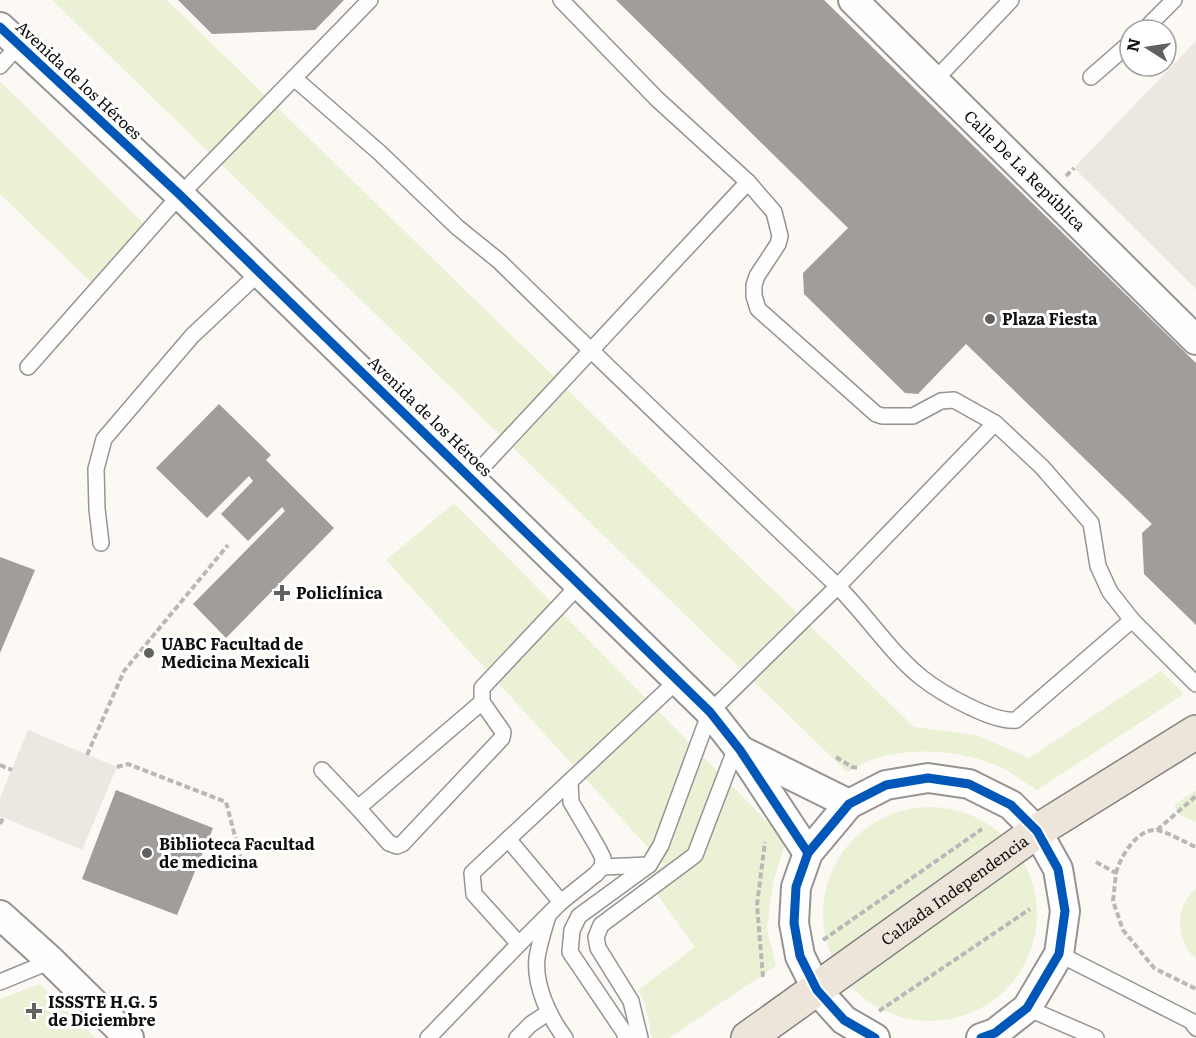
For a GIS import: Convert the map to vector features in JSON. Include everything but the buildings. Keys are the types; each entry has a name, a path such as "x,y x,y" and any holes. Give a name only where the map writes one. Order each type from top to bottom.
{"main road":[{"name":"Calzada Independencia","path":"748,1038 1037,831 1196,732"}],"street":[{"name":"Calle De La República","path":"853,0 1196,340"},
{"name":"Avenida de los Héroes","path":"10,36 260,272 710,712 739,748 808,853"},
{"name":"Avenida de los Héroes","path":"739,748 849,804"},
{"path":"874,1027 844,1020 817,990 800,956 794,923 796,887 808,853 849,804 886,785 928,778 969,783 1011,805 1037,831 1058,869 1065,911 1059,954 1027,1008 995,1033 981,1038"},
{"path":"0,915 51,961 129,1038"}],"lane":[{"path":"28,368 180,195 370,0"},
{"path":"561,0 657,99 748,182 774,212 780,236 778,244 754,285 754,296 758,309 876,414 912,416 940,401 954,399 995,423 1042,467 1092,523 1098,566 1110,592 1132,620 1196,684"},
{"path":"935,80 1011,0"},
{"path":"1156,18 1174,0"},
{"path":"0,66 10,36"},
{"path":"1091,77 1118,53"},
{"path":"294,78 380,153 457,227 499,261 590,351 838,586 922,679 950,697 995,717 1009,721 1016,720 1132,620"},
{"path":"472,478 748,182"},
{"path":"101,543 96,469 104,439 192,336 260,272"},
{"path":"626,1038 570,952 572,930 579,916 649,865 661,845 710,712 838,586 995,423"},
{"path":"322,770 389,843 397,846 402,844 502,738 502,732 482,702 481,693 484,684 580,584"},
{"path":"519,944 474,894 471,882 472,873 678,680"},
{"path":"358,808 482,702"},
{"path":"640,1038 632,1001 598,948 596,937 602,926 695,855 739,748"},
{"path":"428,1038 548,915 602,867 603,858 571,802 570,782"},
{"path":"508,839 561,903"},
{"path":"602,867 649,865"},
{"path":"548,915 537,958 538,979 549,1012 565,1038"},
{"path":"1059,954 1191,1021 1196,1028"},
{"path":"0,982 51,961"},
{"path":"1027,1008 1096,1038"},
{"path":"517,1038 531,1024 549,1012"}],"path":[{"path":"87,755 124,671 228,545"},
{"path":"117,767 128,764 226,802 241,859"},
{"path":"0,765 12,770"},
{"path":"1196,796 1157,830 1146,832 1126,850 1119,861 1113,901 1123,930 1154,968 1196,989"},
{"path":"0,824 3,818"},
{"path":"823,940 982,829"},
{"path":"1157,830 1196,847"},
{"path":"763,977 757,905 765,842"},
{"path":"1096,861 1116,873"},
{"path":"874,1027 1030,909"}],"green space":[{"path":"52,0 167,0 914,727 976,735 1029,758 1161,671 1184,694 1037,790 998,766 952,753 902,753 868,761 847,772"},
{"path":"0,81 146,226 95,286 0,194"},
{"path":"454,503 786,841 773,883 767,928 776,966 669,1038 652,1038 645,1004 638,990 695,947 646,879 664,865 386,560"},
{"path":"1196,790 1196,822 1180,815 1174,805"},
{"path":"919,807 941,807 961,811 981,819 1006,838 1025,863 1033,883 1037,914 1033,945 1025,965 1006,990 981,1009 961,1017 941,1021 919,1021 899,1017 879,1009 847,982 835,965 827,945 823,925 823,903 827,883 835,863 862,831 879,819 899,811"},
{"path":"1196,888 1196,959 1184,943 1180,924 1184,904"},
{"name":"ISSSTE H.G. 5 de Diciembre","path":"40,984 96,1038 0,1038 0,999"}],"shaded area":[{"path":"1196,41 1196,289 1074,168 1160,78 1178,78 1178,60"},
{"path":"28,730 117,767 82,850 0,816 0,798"}],"cycle path":[{"path":"0,27 180,195 710,712 740,750 808,853"},
{"path":"875,1038 844,1020 817,990 800,956 794,923 796,887 808,853 849,804 886,785 928,778 969,784 1011,805 1037,831 1058,869 1065,911 1059,954 1027,1008 995,1033 981,1038"}],"place":[{"name":"Plaza Fiesta","path":"990,319"},
{"name":"Policlínica","path":"282,593"},
{"name":"UABC Facultad de Medicina Mexicali","path":"149,653"},
{"name":"Biblioteca Facultad de medicina","path":"147,853"},
{"name":"ISSSTE H.G. 5 de Diciembre","path":"34,1011"}]}
